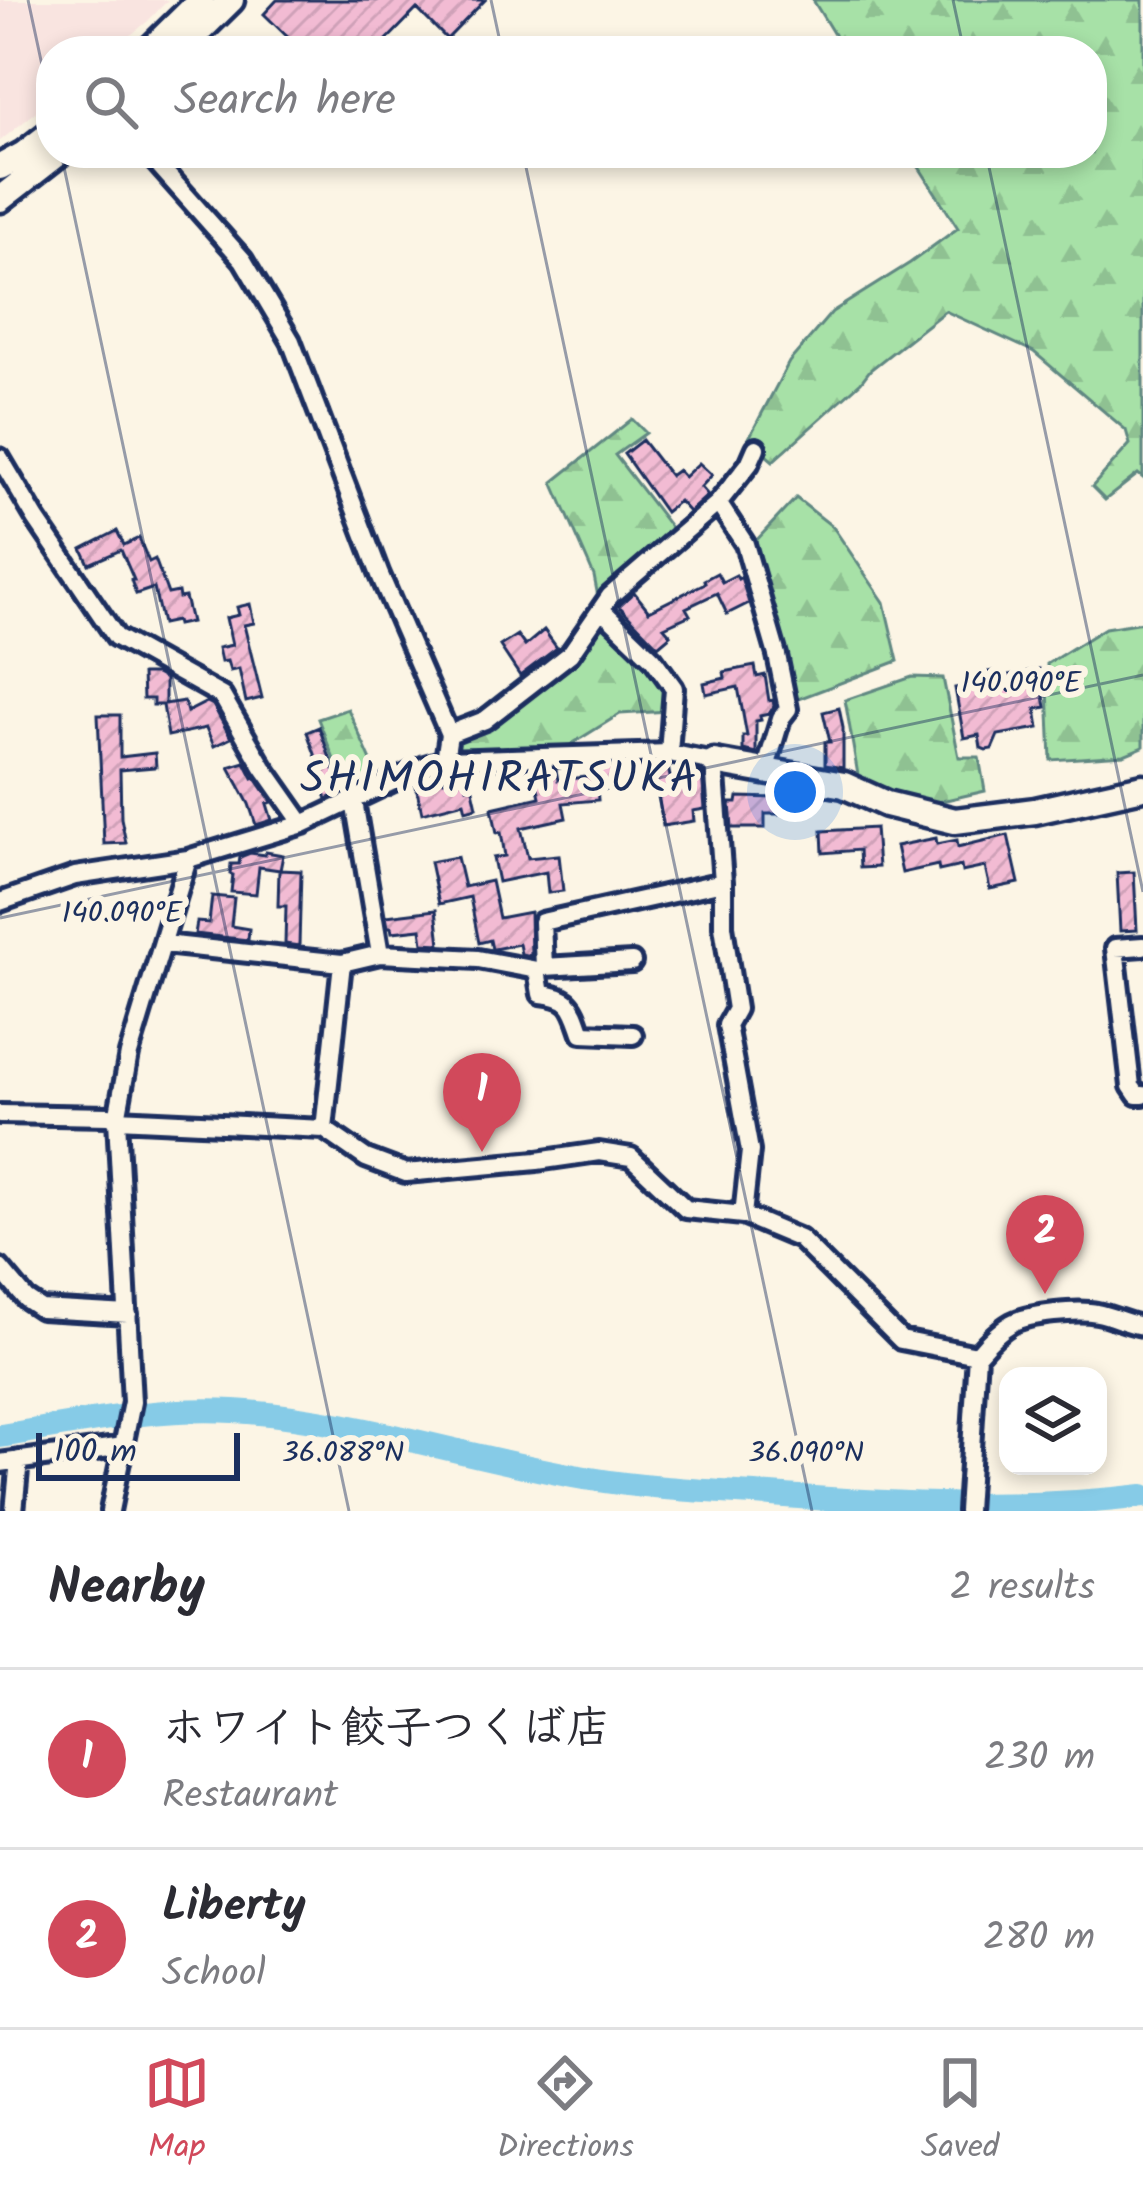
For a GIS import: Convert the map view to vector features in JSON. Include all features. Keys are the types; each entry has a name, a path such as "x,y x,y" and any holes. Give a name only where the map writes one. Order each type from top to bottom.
{"street":[{"path":"164,36 201,0"},
{"path":"194,36 231,0"},
{"path":"0,167 36,145"},
{"path":"0,199 40,168"},
{"path":"161,168 243,260 291,341 380,574 449,734 445,760"},
{"path":"449,734 485,720 570,654 610,596 718,503 756,448"},
{"path":"0,458 116,638 222,696 303,824"},
{"path":"718,503 745,544 788,709 765,771"},
{"path":"601,609 653,659 674,688 669,752"},
{"path":"0,902 75,876 188,859 303,824 445,760 669,752 844,785 886,804 955,821 1035,811 1143,787"},
{"path":"714,762 723,926 736,1009 728,1025 750,1151 743,1215"},
{"path":"354,801 380,954"},
{"path":"110,1511 133,1402 117,1119 129,1054 188,859"},
{"path":"633,1035 582,1033 574,1008 541,994 542,922 723,882"},
{"path":"164,944 342,963 380,954 541,968 632,962"},
{"path":"1143,946 1115,948 1132,1086 1136,1095 1143,1094"},
{"path":"324,1129 342,963"},
{"path":"0,1114 109,1115 324,1129 366,1158 406,1173 599,1152 631,1157 686,1209 743,1215 800,1239 901,1340 977,1355"},
{"path":"0,1268 41,1309 128,1314"},
{"path":"967,1511 977,1355 991,1339 1016,1321 1080,1311 1143,1326"},
{"path":"14,1511 9,1462 125,1439"}],"shaded area":[{"path":"0,0 168,0 130,36 36,36 36,112 0,141"}],"green space":[{"path":"813,0 1143,0 1143,478 1138,474 1105,500 1092,487 1130,444 1126,430 1034,352 945,311 870,370 773,461 748,440 789,362 832,312 958,228 920,168 1107,168 1107,36 835,36"},
{"path":"632,419 646,433 615,455 675,533 601,601 553,482"},
{"path":"796,498 833,527 884,602 898,661 793,701 753,544"},
{"path":"1143,622 1143,747 1124,755 1051,760 1047,664 1105,628"},
{"path":"604,623 654,673 668,711 620,714 562,750 461,756 456,737 576,658"},
{"path":"912,677 943,678 959,757 979,757 985,791 920,806 895,801 858,775 845,700"},
{"path":"348,709 380,781 348,795 318,719"}],"building":[{"path":"277,0 485,0 450,36 444,36 417,9 391,36 287,36 264,14"},
{"path":"642,440 670,476 678,470 684,477 699,463 712,475 701,487 708,495 689,512 679,501 665,512 624,454"},
{"path":"117,531 124,545 139,538 149,562 155,559 168,594 178,592 179,598 185,597 191,622 162,624 154,588 136,594 121,550 89,564 82,549"},
{"path":"717,573 722,582 741,577 749,603 727,614 717,593 686,608 690,615 664,627 671,635 658,646 619,606 634,592 649,611"},
{"path":"250,604 254,623 244,625 262,698 246,702 239,669 230,671 227,661 221,662 218,648 232,645 226,618 239,615 237,607"},
{"path":"544,630 557,648 520,676 500,646 517,635 525,646"},
{"path":"755,666 757,677 765,675 774,706 756,721 756,753 743,750 743,736 747,736 738,687 706,694 704,683 725,678 724,672"},
{"path":"1039,669 1046,707 1036,709 1039,728 998,735 992,749 986,750 981,748 979,735 964,738 955,688 979,684 978,674 993,671 994,678"},
{"path":"142,674 165,679 165,704 184,701 187,712 207,702 213,705 231,738 214,746 206,728 168,736 163,705 143,699"},
{"path":"839,708 843,768 825,765 825,742 830,742 823,712"},
{"path":"98,715 120,715 120,757 155,753 156,767 120,770 126,843 104,844"},
{"path":"319,727 342,792 327,799 307,732"},
{"path":"245,762 272,802 267,804 272,820 256,825 229,767"},
{"path":"668,766 670,777 702,773 705,809 693,811 694,821 663,826 656,781 600,785 598,768"},
{"path":"556,770 558,780 596,776 598,800 563,803 566,818 521,828 528,858 559,855 563,891 548,893 546,872 498,882 493,858 505,856 492,808 540,797 535,775"},
{"path":"443,774 444,781 465,776 477,807 466,810 464,802 422,813 416,786 432,783 431,778"},
{"path":"738,797 778,798 778,814 765,814 765,828 732,828 730,803 737,803"},
{"path":"875,828 878,867 860,868 859,850 823,853 822,831"},
{"path":"1008,835 1019,883 990,889 985,867 962,872 961,866 939,871 938,865 902,873 896,846 936,838 937,844 957,840 958,847"},
{"path":"250,853 283,855 280,870 259,867 256,894 231,892 231,864 239,864 240,857"},
{"path":"457,857 464,887 491,881 499,918 530,912 531,956 521,954 519,944 492,949 490,940 479,943 470,897 439,904 430,862"},
{"path":"279,870 301,871 299,946 285,944 286,906 278,906"},
{"path":"1134,872 1137,930 1120,931 1117,873"},
{"path":"212,896 234,898 231,926 249,929 248,940 195,934 197,922 209,923"},
{"path":"436,910 440,944 423,943 421,929 392,932 388,927 386,916"}],"waterway":[{"path":"0,1436 146,1414 234,1411 324,1422 546,1471 658,1487 957,1504 1143,1496"}],"place":[{"name":"ホワイト餃子つくば店","path":"482,1152"},
{"name":"Liberty","path":"1045,1294"}],"district":[{"name":"SHIMOHIRATSUKA","path":"500,780"}]}
